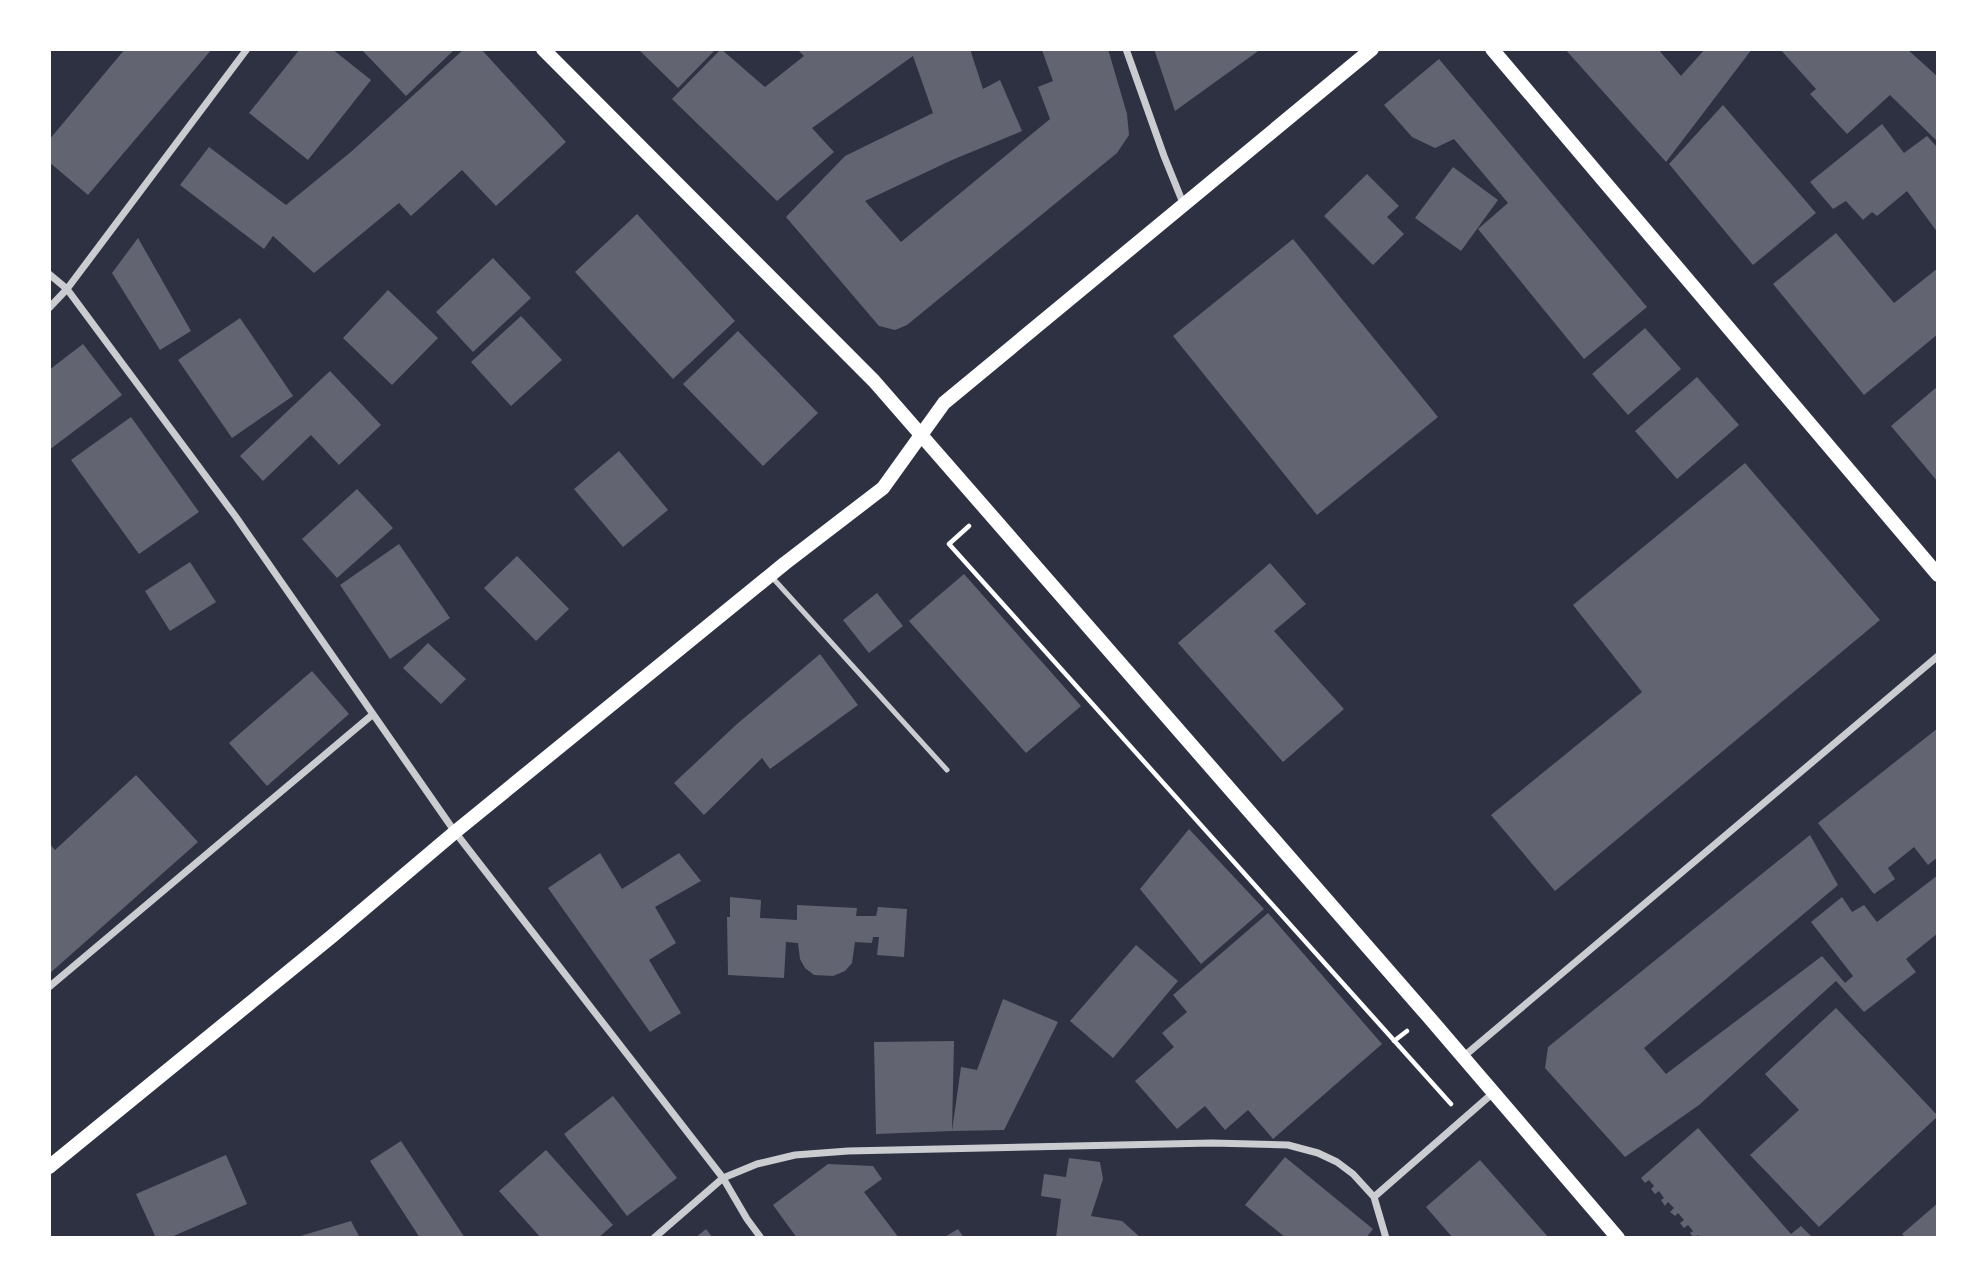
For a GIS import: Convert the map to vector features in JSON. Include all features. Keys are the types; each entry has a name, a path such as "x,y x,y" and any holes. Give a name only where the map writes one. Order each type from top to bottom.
{"main road":[{"path":"543,49 874,381 1463,1056 1618,1238"},
{"path":"49,1167 770,575 883,488 944,403 1372,49"},
{"path":"1492,49 1938,575"}],"street":[{"path":"49,308 67,289 247,49"},
{"path":"1126,49 1183,203"},
{"path":"49,274 67,289 236,517 456,832 723,1178 761,1238"},
{"path":"1463,1056 1938,656"},
{"path":"49,987 372,715"},
{"path":"1374,1197 1493,1093"},
{"path":"654,1238 723,1178 757,1164 795,1155 848,1151 1212,1143 1288,1145 1318,1153 1337,1162 1353,1174 1374,1197 1386,1238"}],"lane":[{"path":"770,575 947,770"}],"path":[{"path":"987,511 949,544 1464,1118"}],"building":[{"path":"125,49 212,49 88,195 49,162 49,140"},
{"path":"300,49 332,49 371,80 308,160 249,113"},
{"path":"361,49 455,49 406,96"},
{"path":"464,49 481,49 566,142 496,206 462,170 411,216 399,203 314,273 273,236 264,249 180,185 209,147 286,205 352,151"},
{"path":"638,49 716,49 678,88"},
{"path":"721,49 765,87 804,56 797,49 970,49 983,89 1000,80 1022,131 865,201 901,242 1050,119 1038,87 1053,81 1042,50 1108,49 1127,114 1129,135 1117,153 907,325 895,330 879,326 786,217 845,156 933,113 913,56 812,128 834,152 777,201 672,99"},
{"path":"1154,49 1261,49 1175,111"},
{"path":"1565,49 1658,49 1681,76 1705,49 1752,49 1666,162"},
{"path":"1780,49 1907,49 1938,77 1938,142 1890,95 1847,134 1810,94 1816,89"},
{"path":"1439,59 1647,307 1584,359 1478,229 1508,203 1454,139 1435,148 1412,137 1384,105"},
{"path":"1723,105 1816,213 1753,265 1669,164"},
{"path":"1882,124 1904,153 1927,136 1938,148 1938,233 1907,191 1877,216 1872,212 1863,220 1846,201 1833,209 1810,182"},
{"path":"1453,167 1498,200 1461,251 1415,218"},
{"path":"1367,174 1399,206 1387,217 1404,234 1373,265 1324,216"},
{"path":"637,214 735,321 673,379 575,272"},
{"path":"1836,233 1894,303 1938,268 1938,334 1864,395 1773,284"},
{"path":"138,238 191,331 160,350 112,273"},
{"path":"1293,239 1438,417 1317,515 1173,336"},
{"path":"493,258 531,298 473,352 436,312"},
{"path":"388,290 438,338 392,385 343,338"},
{"path":"521,316 562,360 511,406 471,362"},
{"path":"240,318 293,396 232,438 178,360"},
{"path":"1645,328 1681,369 1628,415 1592,374"},
{"path":"738,331 818,413 763,466 683,384"},
{"path":"83,344 122,395 49,450 49,370"},
{"path":"330,371 381,425 339,465 311,435 263,481 240,456"},
{"path":"1697,377 1739,425 1677,479 1635,431"},
{"path":"1938,386 1938,482 1891,426"},
{"path":"131,417 199,512 139,554 71,460"},
{"path":"619,451 668,510 623,547 574,489"},
{"path":"1745,463 1880,620 1555,891 1491,815 1642,692 1573,605"},
{"path":"357,489 393,528 337,578 302,539"},
{"path":"399,544 450,618 390,659 340,585"},
{"path":"517,556 569,609 536,641 484,588"},
{"path":"190,562 216,602 170,631 145,591"},
{"path":"1270,563 1306,604 1274,631 1344,709 1283,762 1178,643"},
{"path":"964,574 1081,706 1026,753 909,621"},
{"path":"877,593 903,626 869,653 843,620"},
{"path":"428,643 466,679 441,704 403,668"},
{"path":"820,654 858,705 770,769 762,758 704,815 674,783 737,724"},
{"path":"312,671 349,714 267,786 229,743"},
{"path":"1938,728 1938,857 1928,865 1914,847 1888,868 1895,879 1874,894 1818,823"},
{"path":"136,775 198,842 49,974 49,843 55,850"},
{"path":"1189,829 1264,909 1201,964 1140,889"},
{"path":"1810,835 1838,885 1644,1048 1666,1074 1822,956 1845,983 1853,976 1811,922 1842,897 1852,912 1864,905 1877,922 1938,875 1938,933 1906,959 1916,972 1864,1012 1836,981 1699,1105 1625,1157 1545,1068 1548,1047"},
{"path":"600,853 622,889 679,853 701,881 655,907 676,943 649,960 681,1013 650,1032 548,888"},
{"path":"730,897 761,900 760,918 797,920 797,905 857,908 856,916 876,916 878,907 907,909 904,957 877,955 879,937 873,937 872,943 855,942 852,963 845,971 833,976 814,975 805,968 800,959 798,943 786,942 784,978 728,975 727,917 730,917"},
{"path":"1268,913 1382,1044 1273,1139 1248,1110 1225,1130 1205,1106 1177,1129 1135,1081 1174,1047 1162,1033 1187,1012 1173,995"},
{"path":"1136,945 1178,981 1113,1058 1070,1021"},
{"path":"1003,999 1058,1022 1004,1130 952,1131 961,1067 977,1070"},
{"path":"1836,1008 1938,1116 1819,1227 1750,1155 1799,1110 1765,1074"},
{"path":"954,1041 952,1131 876,1134 874,1042"},
{"path":"613,1096 677,1178 627,1216 564,1134"},
{"path":"1698,1128 1791,1234 1801,1226 1813,1238 1700,1238 1698,1235 1694,1238 1688,1225 1684,1228 1680,1223 1684,1220 1678,1213 1675,1216 1670,1212 1674,1208 1668,1202 1665,1206 1659,1191 1655,1194 1651,1189 1654,1186 1649,1180 1645,1183 1641,1178"},
{"path":"401,1141 465,1238 420,1238 370,1161"},
{"path":"546,1150 613,1225 598,1238 541,1238 499,1191"},
{"path":"226,1155 247,1204 169,1238 156,1238 136,1194"},
{"path":"1285,1157 1373,1229 1366,1238 1286,1238 1245,1205"},
{"path":"1069,1158 1100,1162 1103,1179 1091,1216 1122,1221 1141,1238 1056,1238 1061,1199 1041,1196 1044,1174 1066,1177"},
{"path":"1480,1160 1549,1238 1453,1238 1426,1207"},
{"path":"828,1164 873,1166 882,1179 864,1192 899,1238 797,1238 773,1205"},
{"path":"1938,1203 1938,1238 1906,1238 1902,1234"},
{"path":"351,1221 360,1238 297,1238 297,1237"},
{"path":"706,1229 713,1238 695,1238"},
{"path":"958,1229 964,1238 943,1238"}]}
